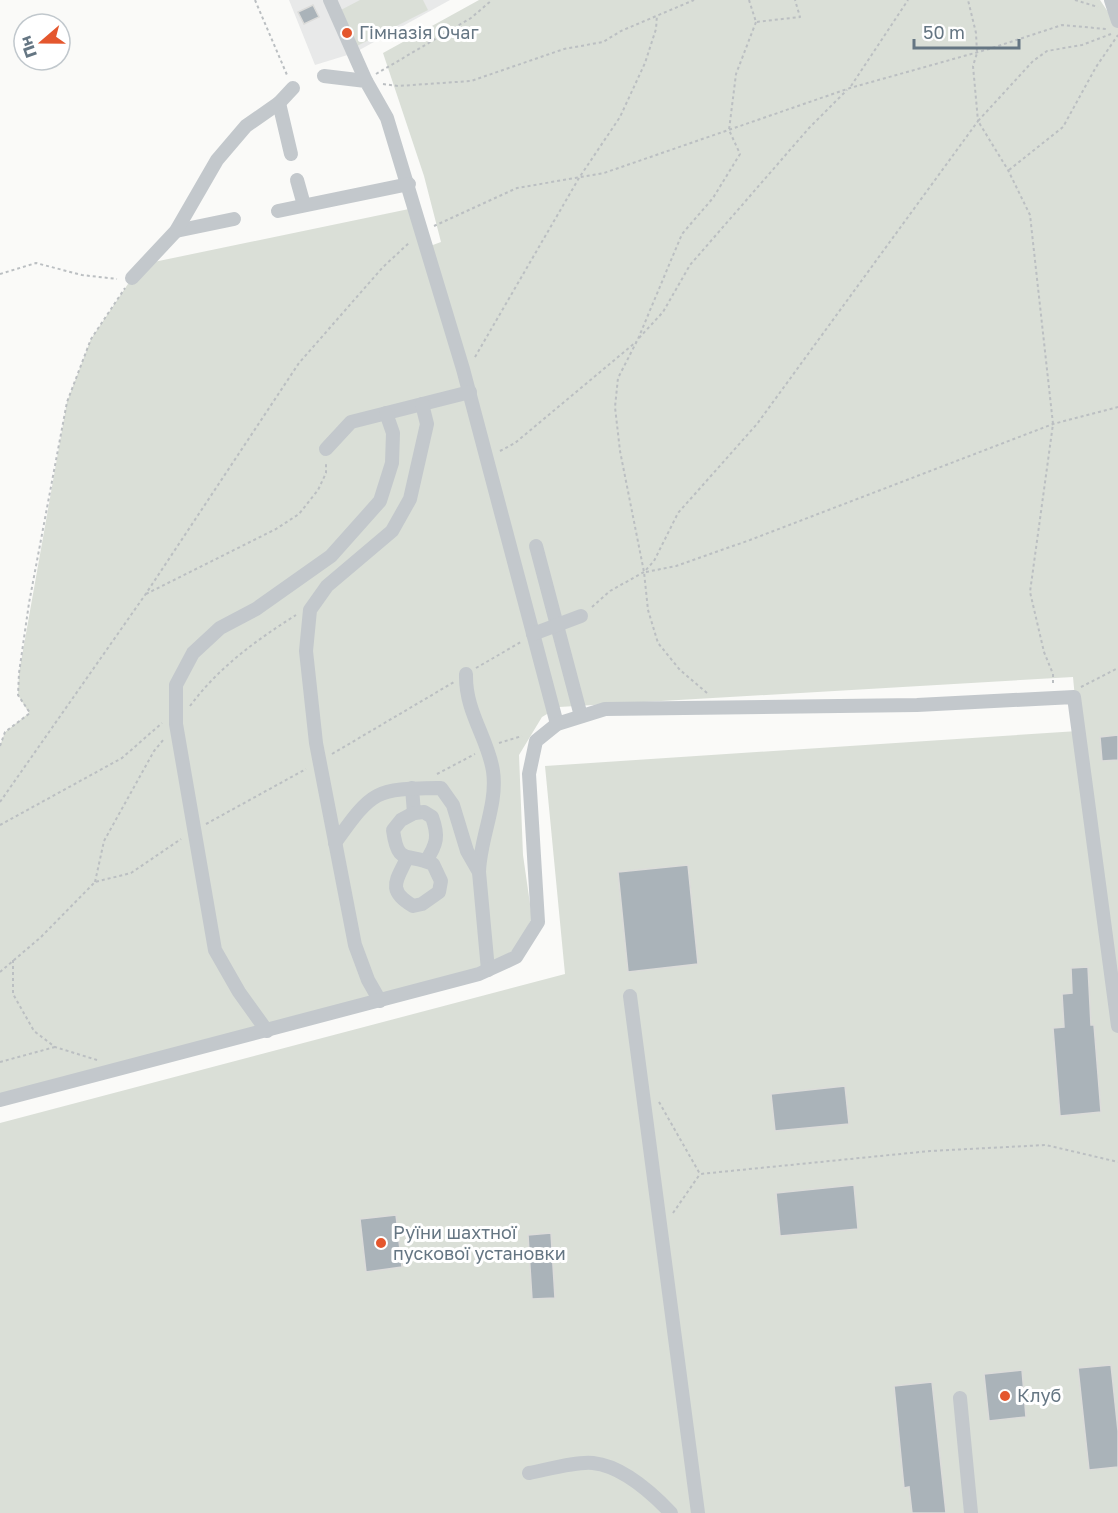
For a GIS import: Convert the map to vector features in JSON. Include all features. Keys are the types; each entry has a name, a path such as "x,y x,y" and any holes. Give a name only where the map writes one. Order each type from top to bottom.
{"lane":[{"path":"330,0 366,81 387,118 409,184 421,232 464,369 557,724"},
{"path":"324,76 366,81"},
{"path":"132,278 176,231 217,160 246,126 279,103 293,88"},
{"path":"279,103 291,154"},
{"path":"297,180 304,205"},
{"path":"278,211 409,184"},
{"path":"176,231 234,219"},
{"path":"326,449 351,422 470,392"},
{"path":"380,1000 368,980 355,945 320,762 306,651 310,610 327,586 392,531 410,499 427,424 422,404"},
{"path":"267,1031 239,992 215,950 193,832 176,711 176,685 193,653 220,628 256,609 331,556 380,501 392,463 393,433 386,413"},
{"path":"536,546 581,716"},
{"path":"533,634 581,616"},
{"path":"466,674 466,689 492,769 494,786 480,854 479,872 488,970"},
{"path":"0,1100 380,1000 488,970 516,957 538,922 529,774 536,741 557,724 605,709 917,705 1074,697 1118,1026"},
{"path":"335,843 363,807 381,792 400,787 441,788 453,805 467,852 479,872"},
{"path":"412,788 414,813"},
{"path":"406,860 396,876 395,884 406,901 413,906 422,904 439,892 439,872 433,864 426,861 406,860 397,852 393,830 401,820 414,813 424,812 432,817 438,837 436,847 426,861"},
{"path":"630,996 698,1513"},
{"path":"960,1398 971,1513"},
{"path":"529,1473 593,1463 629,1477 657,1498 671,1513"}],"path":[{"path":"255,0 293,88"},
{"path":"366,81 471,18 492,0"},
{"path":"366,81 398,86 471,81 564,50 603,42 657,15 694,0"},
{"path":"726,707 680,670 658,643 648,610 644,572 620,451 615,407 618,378 638,339 682,234 713,198 740,154 729,130 736,74 756,22 749,0"},
{"path":"756,22 800,17 795,0"},
{"path":"487,458 515,443 626,353 663,312 690,265 809,128 850,88 908,0"},
{"path":"968,0 976,33 977,53 973,66 978,121 1008,170 1030,214 1053,424 1030,592 1044,652 1053,674 1053,698"},
{"path":"1075,0 1115,11"},
{"path":"464,369 479,353 579,178 620,117 645,63 656,29 657,15"},
{"path":"0,802 145,595 299,363 383,267 421,232 517,188 604,173 850,88 977,53 1062,26 1118,32"},
{"path":"581,616 610,591 644,572 654,561 678,513 757,424 978,121 1033,61 1047,51 1082,45 1118,32"},
{"path":"1008,170 1063,127 1118,32"},
{"path":"0,274 36,263 82,275 123,280 132,278"},
{"path":"0,746 5,732 30,713 18,695 20,674 29,603 67,402 91,339 132,278"},
{"path":"644,572 676,566 1053,424 1118,406"},
{"path":"145,595 276,529 299,514 318,490 326,473 326,449"},
{"path":"0,972 41,937 95,882 131,873 193,832 320,762 533,634"},
{"path":"1074,697 1082,684 1118,668"},
{"path":"0,825 122,758 176,711"},
{"path":"13,960 13,994 34,1031 55,1047 101,1061"},
{"path":"0,1062 55,1047"},
{"path":"656,1097 700,1174"},
{"path":"661,1231 700,1174 930,1151 1046,1145 1118,1162"}],"shaded area":[{"name":"Гімназія Очаг","path":"289,0 450,0 354,53 315,65"},
{"path":"360,0 423,0 428,10 355,47 337,12"},
{"path":"479,0 1100,0 1118,27 1118,1513 0,1513 0,1123 565,974 545,766 1078,731 1073,677 559,707 542,717 519,755 523,855 532,918 517,947 502,959 470,973 0,1097 0,746 5,732 29,713 18,695 19,673 67,402 91,339 132,278 149,263 409,209 422,249 441,242 424,176 383,53"}],"building":[{"path":"313,5 319,17 304,24 298,12"},
{"path":"1118,735 1118,760 1102,761 1100,737"},
{"path":"688,865 698,964 628,972 618,872"},
{"path":"1088,967 1091,1025 1094,1025 1101,1112 1060,1116 1053,1028 1064,1027 1062,994 1072,993 1071,968"},
{"path":"845,1086 849,1124 775,1131 771,1094"},
{"path":"854,1185 858,1229 780,1236 776,1193"},
{"name":"Руїни шахтної пускової установки","path":"396,1215 402,1267 366,1272 360,1219"},
{"path":"551,1233 555,1298 532,1299 528,1235"},
{"path":"1111,1365 1118,1431 1118,1467 1089,1470 1078,1368"},
{"name":"Клуб","path":"1022,1370 1026,1417 989,1421 984,1374"},
{"path":"932,1382 946,1513 912,1513 909,1487 904,1488 894,1386"}],"place":[{"name":"Гімназія Очаг","path":"347,33"},
{"name":"Руїни шахтної пускової установки","path":"381,1243"},
{"name":"Клуб","path":"1005,1396"}]}
